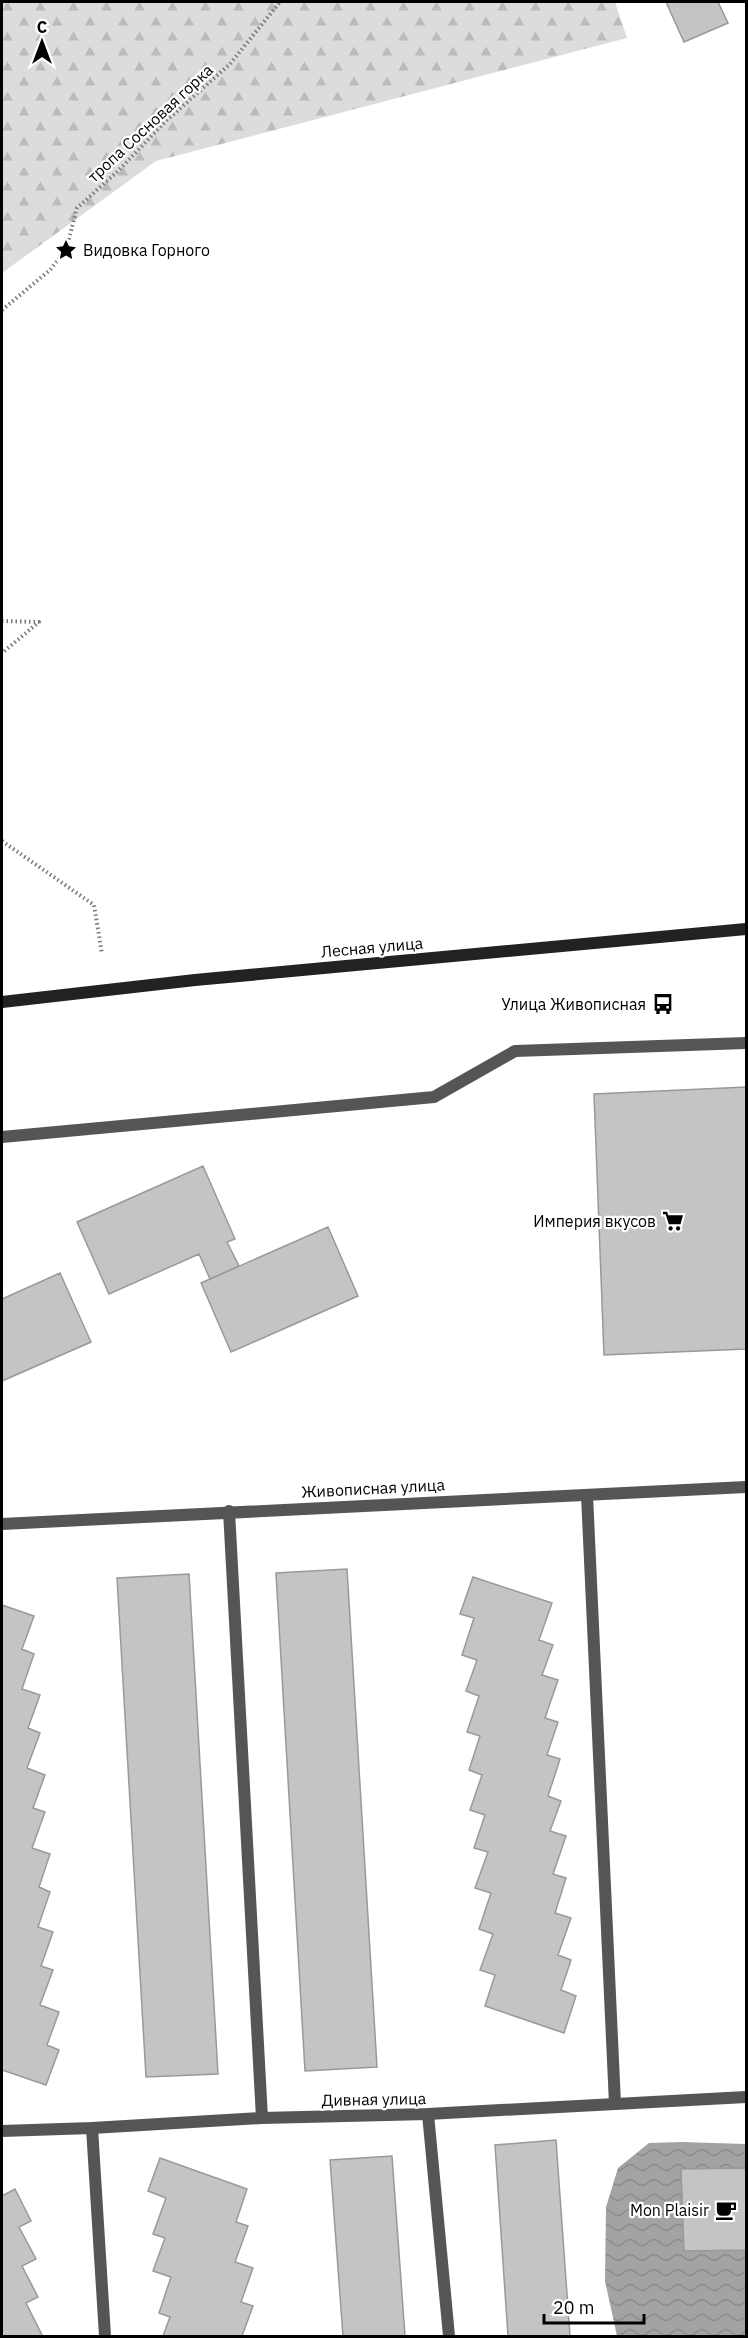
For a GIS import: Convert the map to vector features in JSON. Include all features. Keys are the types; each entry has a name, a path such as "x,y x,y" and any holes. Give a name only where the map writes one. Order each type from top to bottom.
{"main road":[{"name":"Лесная улица","path":"2,1002 195,980 747,929"}],"street":[{"path":"2,1137 434,1097 515,1051 747,1043"},
{"name":"Живописная улица","path":"2,1524 747,1487"},
{"path":"587,1495 615,2104"},
{"path":"229,1511 262,2118"},
{"name":"Дивная улица","path":"2,2131 262,2118 428,2114 747,2097"},
{"path":"428,2114 449,2337"},
{"path":"92,2128 105,2337"}],"path":[{"name":"тропа Сосновая горка","path":"2,310 50,270 66,250 77,208 117,172 167,120 230,64 280,2"},
{"path":"2,621 39,622 2,653"},
{"path":"2,841 94,905 102,954"}],"green space":[{"path":"2,2 615,2 627,38 156,161 2,273"}],"water":[{"path":"649,2143 746,2144 746,2336 617,2336 605,2281 606,2207 618,2168"}],"building":[{"path":"666,2 718,2 728,23 684,42"},
{"name":"Империя вкусов","path":"746,1087 746,1349 604,1355 594,1094"},
{"path":"203,1166 235,1239 227,1242 239,1266 210,1279 199,1254 109,1294 77,1222"},
{"path":"328,1227 358,1296 231,1352 201,1283"},
{"path":"60,1273 91,1342 2,1381 2,1299"},
{"path":"347,1569 377,2067 305,2071 276,1573"},
{"path":"189,1574 218,2074 146,2077 117,1578"},
{"path":"473,1577 552,1603 539,1640 553,1645 542,1675 558,1680 545,1718 558,1722 547,1755 560,1759 548,1796 561,1801 550,1831 566,1836 553,1874 566,1878 555,1913 571,1918 558,1955 571,1960 561,1990 576,1996 564,2033 485,2006 495,1975 480,1970 493,1934 479,1929 491,1893 475,1888 488,1852 474,1848 485,1815 470,1810 482,1775 469,1770 480,1736 467,1732 479,1696 466,1691 477,1660 462,1655 474,1618 460,1614"},
{"path":"2,1605 34,1616 22,1649 34,1654 22,1689 40,1695 28,1728 40,1733 27,1768 45,1775 33,1808 45,1812 32,1848 50,1854 39,1887 50,1892 38,1927 53,1932 41,1966 53,1970 40,2005 59,2012 47,2045 59,2050 46,2085 2,2070"},
{"path":"556,2140 570,2336 508,2336 495,2145"},
{"path":"392,2156 405,2336 343,2336 330,2160"},
{"path":"160,2158 247,2189 236,2222 248,2226 235,2262 253,2268 241,2302 253,2306 242,2336 163,2336 170,2317 159,2313 171,2277 153,2271 165,2238 153,2234 166,2198 148,2191"},
{"path":"746,2168 746,2250 684,2251 681,2169"},
{"path":"15,2189 31,2221 19,2227 36,2259 22,2266 38,2297 26,2303 42,2335 40,2336 2,2336 2,2196"}],"place":[{"name":"Видовка Горного","path":"66,250"},
{"name":"Улица Живописная","path":"663,1004"},
{"name":"Империя вкусов","path":"673,1221"},
{"name":"Mon Plaisir","path":"726,2210"}]}
